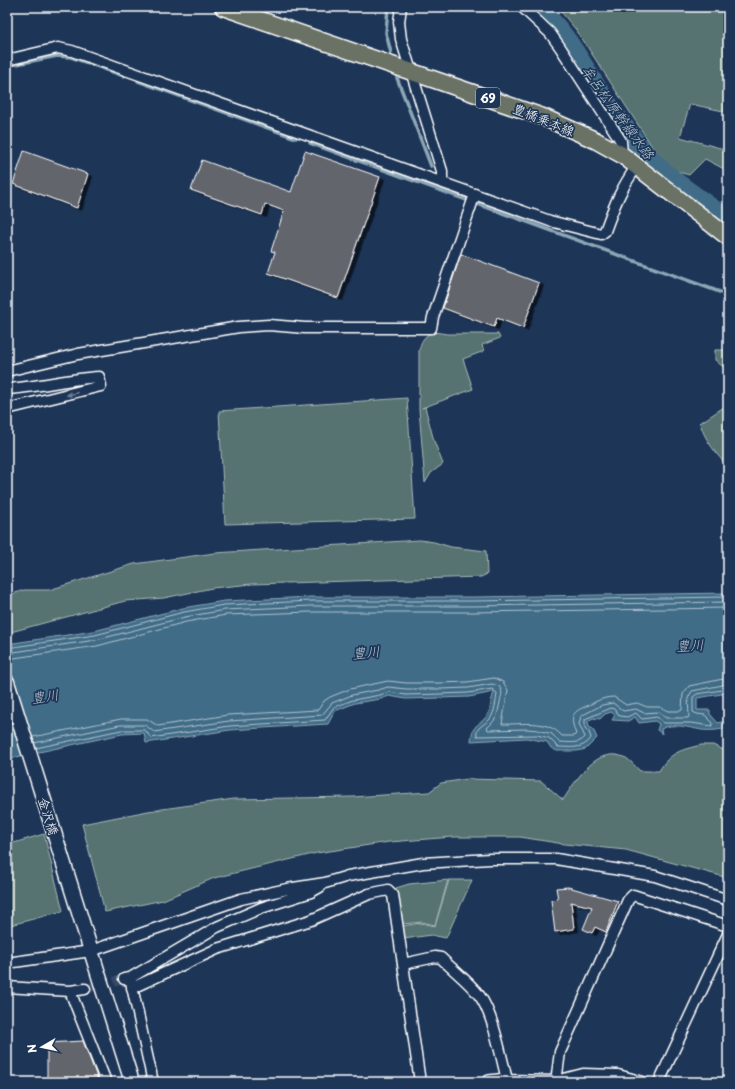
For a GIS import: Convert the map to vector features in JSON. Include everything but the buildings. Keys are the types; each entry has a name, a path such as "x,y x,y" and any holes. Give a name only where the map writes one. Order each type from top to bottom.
{"main road":[{"name":"豊橋乗本線","path":"223,7 543,117 622,154 728,237"},
{"name":"金沢橋","path":"7,682 132,1082"}],"street":[{"path":"401,7 399,22 401,39 442,171 442,182"},
{"path":"522,7 550,33 560,47 622,141 622,154"},
{"path":"7,60 58,48 72,51 550,221 601,234 605,231 623,185 636,166"},
{"path":"7,371 78,354 238,327 269,325 305,328 430,328 475,195"},
{"path":"7,389 27,388 81,378 99,377 101,386 7,409"},
{"path":"7,963 91,951 241,899 287,889 325,883 348,876 423,863 490,859 556,859 655,876 728,900"},
{"path":"128,982 217,927 262,908 311,892 325,883"},
{"path":"128,982 217,949 310,920 369,894 388,890 393,895 420,1082"},
{"path":"556,1082 559,1071 560,1052 628,900 633,895 728,926"},
{"path":"659,1082 728,934"},
{"path":"403,964 435,957 441,958 480,996 488,1012 495,1034 507,1081"},
{"path":"128,982 153,1082"},
{"path":"7,987 70,992 85,989"},
{"path":"70,992 106,1082"},
{"path":"489,1082 556,1082 582,1074 590,1074 618,1075 643,1082"}],"green space":[{"path":"557,7 728,7 728,112 690,104 680,137 720,148 728,153 728,171 705,159 689,175 676,171 657,154 577,31"},
{"path":"434,332 447,334 498,334 500,338 482,345 484,351 463,359 473,389 422,408 425,407 434,441 443,464 431,473 425,483 419,409 419,351 424,339"},
{"path":"715,350 728,350 728,371 715,360"},
{"path":"407,398 415,519 225,524 219,411"},
{"path":"728,401 728,467 708,441 700,423 724,407"},
{"path":"420,540 451,547 486,551 487,574 481,577 252,584 212,588 164,598 125,601 7,633 7,596 24,590 49,590 134,564 215,553"},
{"path":"701,745 713,745 728,752 728,878 626,850 564,844 520,837 453,837 389,842 317,853 214,878 163,900 105,912 82,824 148,811 234,799 353,797 429,792 441,783 468,779 541,781 563,800 581,774 597,760 606,756 616,755 626,758 640,771 659,771 672,756 688,748"},
{"path":"44,834 63,911 7,926 7,845"},
{"path":"448,880 435,925 422,922 402,924 396,888 409,884"},
{"path":"449,880 472,880 446,938 431,935 404,939 402,926 421,923 435,926"}],"water":[{"name":"豊川","path":"728,593 728,693 697,698 697,710 710,710 710,714 718,723 728,720 728,728 705,730 671,726 661,729 662,734 657,730 659,724 655,721 639,723 635,717 628,721 612,720 615,715 611,712 605,714 600,719 593,718 588,721 589,727 593,729 597,738 586,749 577,751 557,751 551,748 547,742 527,738 471,741 473,730 488,714 494,692 469,697 406,699 389,696 381,699 355,703 335,711 328,724 230,730 146,743 144,733 122,734 7,759 7,644 94,631 183,608 224,601 311,597 474,597"}],"waterway":[{"path":"388,7 386,33 391,53"},
{"name":"牟呂松原幹線水路","path":"537,7 564,36 598,90 625,129 643,151 673,180 728,220"},
{"path":"7,66 57,56 71,57 124,76"},
{"path":"397,78 431,166"},
{"path":"138,81 296,138"},
{"path":"310,143 728,295"}],"tunnel":[{"path":"85,989 124,979"}]}
